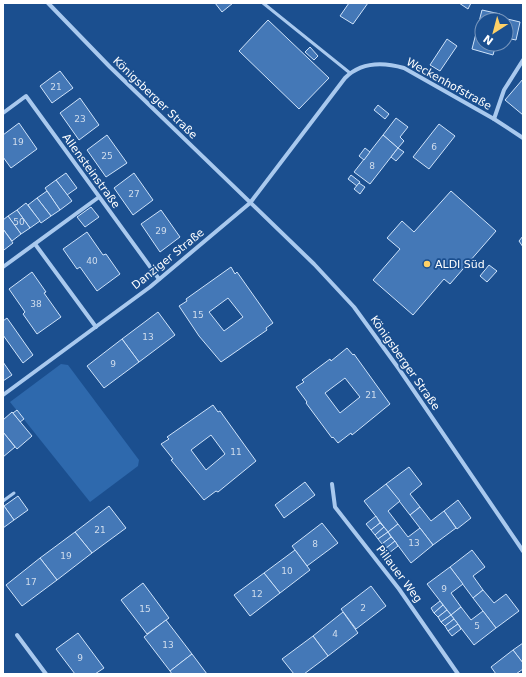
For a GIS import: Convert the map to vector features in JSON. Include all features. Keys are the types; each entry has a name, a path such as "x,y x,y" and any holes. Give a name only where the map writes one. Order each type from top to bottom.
{"street":[{"name":"Königsberger Straße","path":"48,3 110,67 314,264 367,324 523,551"},
{"name":"Weckenhofstraße","path":"494,120 504,90 523,60"},
{"name":"Weckenhofstraße","path":"350,73 357,69 372,65 390,64 412,73 523,138"},
{"path":"250,203 350,73"},
{"name":"Allensteinstraße","path":"3,113 26,96 159,279"},
{"path":"3,267 99,197"},
{"name":"Danziger Straße","path":"3,395 159,279 250,203"},
{"path":"35,244 96,327"},
{"name":"Pillauer Weg","path":"332,484 335,507 404,595 458,674"},
{"path":"17,635 46,674"}],"lane":[{"path":"263,3 350,73"},
{"path":"3,501 14,493"}],"shaded area":[{"path":"61,364 68,365 139,460 138,466 90,502 10,402"}],"building":[{"path":"215,3 233,3 222,12"},
{"path":"349,3 368,3 353,24 340,16"},
{"path":"459,3 471,3 468,9"},
{"path":"268,20 329,78 299,109 239,51"},
{"path":"514,21 520,22 516,40 514,40"},
{"path":"447,39 457,46 440,71 430,65"},
{"path":"310,47 318,56 314,60 305,52"},
{"path":"482,52 494,52 493,55"},
{"path":"60,71 73,88 52,103 40,86"},
{"path":"523,79 523,115 505,100"},
{"path":"80,98 99,125 79,140 60,113"},
{"path":"378,105 389,114 385,119 374,110"},
{"path":"396,118 408,127 400,137 404,141 398,148 383,135"},
{"path":"19,123 37,149 11,168 3,157 3,135"},
{"path":"439,124 455,136 429,169 413,157"},
{"path":"107,135 127,163 106,177 87,150"},
{"path":"383,135 398,148 370,184 354,172"},
{"path":"365,148 370,152 364,160 359,156"},
{"path":"398,148 404,152 396,161 391,157"},
{"path":"66,173 77,188 67,195 56,180"},
{"path":"134,173 153,200 133,215 114,188"},
{"path":"351,175 360,182 357,186 348,179"},
{"path":"56,180 72,201 60,210 45,188"},
{"path":"359,183 365,187 360,194 354,189"},
{"path":"47,191 60,210 51,216 37,198"},
{"name":"ALDI Süd","path":"451,191 496,231 450,284 444,279 413,315 373,280 400,249 387,238 402,221 414,232"},
{"path":"37,198 51,216 41,223 28,205"},
{"path":"26,203 40,221 30,228 17,210"},
{"path":"91,207 99,217 85,227 77,217"},
{"path":"17,210 30,228 21,234 8,216"},
{"path":"161,210 180,237 160,252 141,224"},
{"path":"8,216 21,234 12,241 3,229 3,220"},
{"path":"3,229 13,243 4,250 3,249"},
{"path":"87,232 103,255 106,254 120,274 97,291 80,267 77,269 63,249"},
{"path":"523,236 523,247 519,241"},
{"path":"489,265 497,271 487,282 480,276"},
{"path":"231,267 235,274 237,272 273,323 266,328 267,330 221,362 199,336 179,306 187,301 186,299","holes":["228,298 243,317 224,331 209,312"]},
{"path":"32,272 46,292 44,293 61,317 37,334 23,314 25,312 9,289"},
{"path":"158,312 175,335 139,362 122,339"},
{"path":"7,318 33,355 23,363 3,335 3,321"},
{"path":"122,339 139,362 104,388 87,366"},
{"path":"347,348 353,355 354,354 390,404 352,435 351,433 338,443 333,437 332,438 296,387 304,382 302,380 330,359 331,361","holes":["345,378 360,397 340,413 325,393"]},
{"path":"3,362 12,375 3,381"},
{"path":"213,405 218,412 220,411 256,461 218,492 216,491 204,500 171,460 173,459 161,444 169,439 167,437","holes":["211,435 225,454 206,470 191,450"]},
{"path":"17,410 24,419 20,422 13,413"},
{"path":"12,412 32,436 17,449 3,432 3,420"},
{"path":"3,432 15,447 3,457"},
{"path":"409,467 422,484 410,494 420,507 410,515 386,484"},
{"path":"305,482 315,495 284,518 275,505"},
{"path":"386,484 400,501 388,511 398,524 388,532 364,501"},
{"path":"18,496 28,510 14,520 4,506"},
{"path":"458,500 471,518 457,529 444,511"},
{"path":"4,506 14,520 3,528 3,507"},
{"path":"109,506 126,528 92,553 75,532"},
{"path":"420,507 431,521 444,511 456,528 433,545 410,515"},
{"path":"376,516 380,523 371,530 366,524"},
{"path":"322,523 338,543 307,566 292,546"},
{"path":"380,523 384,527 375,535 371,530"},
{"path":"398,524 408,537 420,528 433,545 411,563 388,532"},
{"path":"384,527 388,532 378,539 375,535"},
{"path":"75,532 92,553 57,580 40,558"},
{"path":"388,532 391,537 382,544 378,539"},
{"path":"391,537 395,541 385,549 382,544"},
{"path":"395,541 398,546 389,553 385,549"},
{"path":"295,550 310,570 280,593 264,573"},
{"path":"472,550 485,567 473,576 483,590 473,598 450,567"},
{"path":"40,558 57,580 22,606 6,585"},
{"path":"450,567 463,584 451,593 461,607 451,615 427,584"},
{"path":"264,573 280,593 250,616 234,595"},
{"path":"143,583 169,618 147,634 121,600"},
{"path":"371,586 386,606 356,629 341,609"},
{"path":"483,590 494,603 506,594 519,611 496,628 473,598"},
{"path":"440,601 443,605 434,613 431,608"},
{"path":"443,605 447,610 438,617 434,613"},
{"path":"461,607 471,620 483,611 496,628 474,645 451,615"},
{"path":"447,610 451,615 441,622 438,617"},
{"path":"343,612 358,633 328,656 313,636"},
{"path":"451,615 454,619 445,626 441,622"},
{"path":"454,619 458,624 448,631 445,626"},
{"path":"166,620 192,654 170,671 144,637"},
{"path":"458,624 461,629 452,636 448,631"},
{"path":"78,633 104,668 95,674 75,674 56,649"},
{"path":"313,636 328,656 304,674 294,674 282,659"},
{"path":"523,643 523,663 513,650"},
{"path":"513,650 523,663 523,669 516,674 496,674 491,667"},
{"path":"192,654 207,674 172,674 170,671"}],"place":[{"name":"ALDI Süd","path":"427,264"}]}
